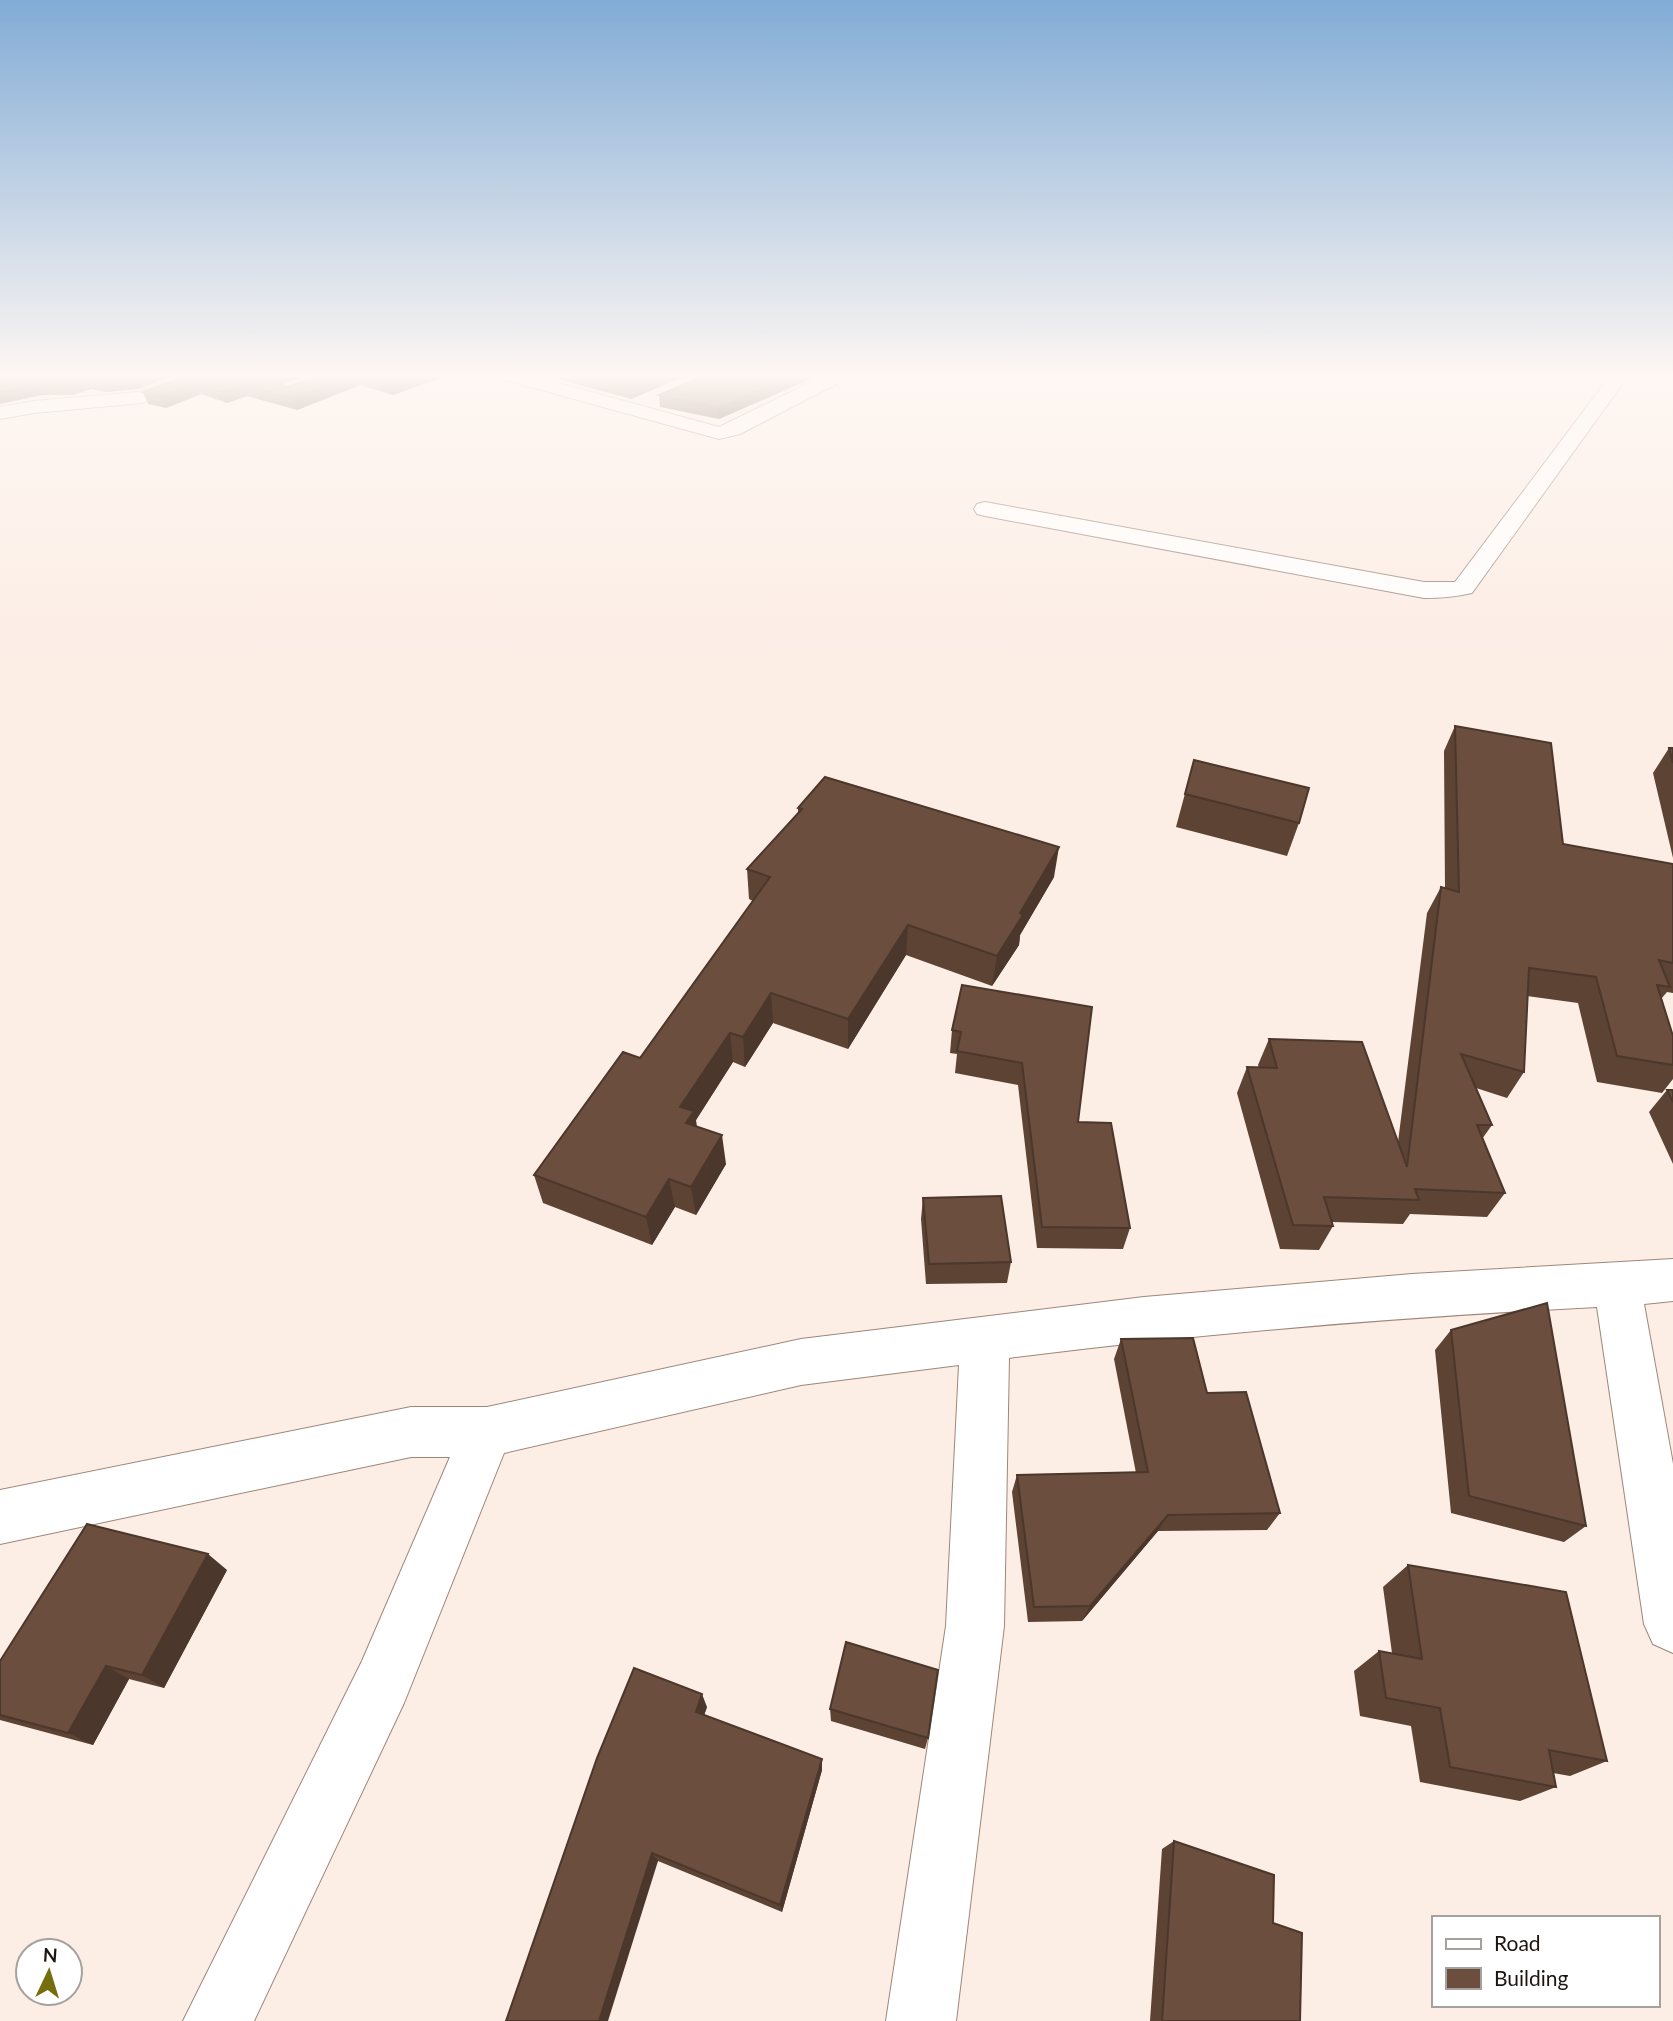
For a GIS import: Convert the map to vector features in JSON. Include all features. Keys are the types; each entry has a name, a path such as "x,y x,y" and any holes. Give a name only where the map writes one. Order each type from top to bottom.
{"street":[{"path":"985,509 1424,590 1446,591 1464,588 1550,470"},
{"path":"0,1517 411,1432 487,1432 801,1362 1144,1319 1386,1298 1617,1286 1673,1280"},
{"path":"1617,1286 1673,1624"},
{"path":"921,2021 975,1626 985,1340"},
{"path":"218,2021 383,1682 487,1432"}],"building":[{"path":"1455,726 1551,743 1563,844 1673,864 1673,963 1659,960 1670,987 1657,985 1673,1036 1673,1065 1617,1056 1596,977 1529,968 1524,1072 1461,1054 1492,1125 1477,1125 1505,1193 1415,1189 1419,1200 1324,1197 1333,1226 1293,1225 1247,1067 1277,1068 1269,1039 1362,1042 1407,1167 1441,887 1459,892"},
{"path":"1194,760 1309,788 1299,823 1185,794"},
{"path":"825,777 1059,847 1020,913 1023,915 997,956 908,925 848,1019 771,993 743,1037 730,1033 680,1107 694,1111 686,1123 722,1135 691,1187 669,1179 646,1217 534,1175 623,1052 640,1058 770,877 747,869 802,809 798,808"},
{"path":"962,985 1092,1007 1078,1122 1111,1123 1130,1228 1042,1227 1022,1063 957,1051 961,1032 952,1030"},
{"path":"1667,1090 1673,1090 1673,1102"},
{"path":"1001,1196 1011,1262 929,1264 923,1198"},
{"path":"1547,1303 1586,1526 1469,1496 1451,1330"},
{"path":"1193,1338 1207,1393 1246,1392 1280,1513 1168,1515 1090,1606 1034,1607 1017,1475 1148,1472 1121,1339"},
{"path":"87,1524 208,1554 142,1675 106,1666 68,1733 0,1715 0,1661"},
{"path":"1408,1565 1566,1592 1607,1761 1549,1750 1556,1787 1450,1767 1440,1708 1386,1698 1379,1651 1422,1659"},
{"path":"846,1642 938,1670 928,1738 830,1709"},
{"path":"634,1668 702,1694 696,1712 822,1759 780,1905 652,1853 599,2021 506,2021 597,1758"},
{"path":"1174,1841 1274,1875 1273,1923 1302,1933 1300,2021 1162,2021"}]}
